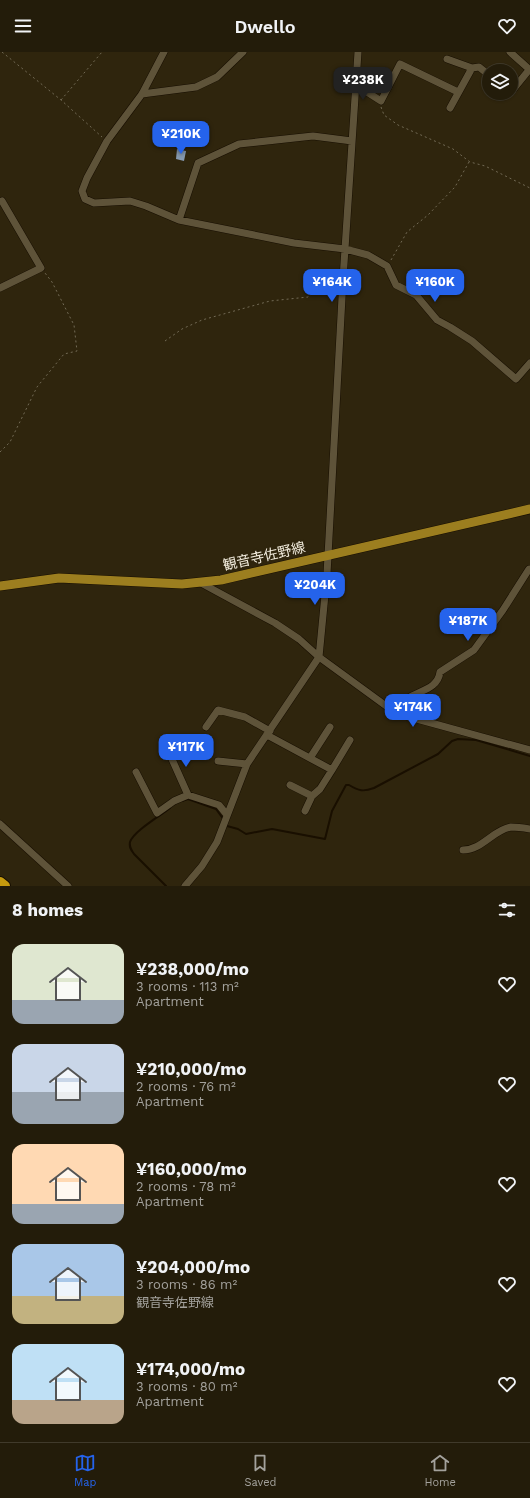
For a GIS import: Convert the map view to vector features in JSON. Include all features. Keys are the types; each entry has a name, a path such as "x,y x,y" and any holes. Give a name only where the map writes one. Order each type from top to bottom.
{"highway":[{"path":"0,882 5,886"}],"main road":[{"name":"観音寺佐野線","path":"0,586 59,578 182,584 201,583 221,580 530,510"}],"street":[{"path":"164,52 142,94 107,141 87,178 82,191 85,199 94,203 130,201 179,220 294,243 345,249 368,255 387,266 396,285 416,295 437,320 450,326 472,341 516,379 530,363"},
{"path":"142,94 196,86 217,77 243,52"},
{"path":"185,886 202,866 217,842 247,764 319,657 328,556 343,279 358,52"},
{"path":"510,52 530,70 518,84"},
{"path":"448,59 472,68 479,67 482,69"},
{"path":"356,85 381,101 400,64 458,92"},
{"path":"450,108 472,68"},
{"path":"179,220 198,163 232,147 239,144 313,136 352,141"},
{"path":"0,288 41,268 2,201"},
{"path":"392,711 410,697 434,685 440,678 440,672 474,650 530,569"},
{"path":"201,583 275,623 299,639 319,657 392,711 530,750"},
{"path":"206,727 218,710 246,717 268,733 332,770"},
{"path":"310,758 330,727"},
{"path":"304,811 312,796 320,789 350,740"},
{"path":"167,748 188,795"},
{"path":"218,760 247,764"},
{"path":"136,772 157,813 174,801 188,795 219,805 227,815"},
{"path":"290,785 312,796"},
{"path":"0,824 68,886"},
{"path":"463,850 470,850 501,831 511,828 530,830"}],"path":[{"path":"2,52 61,100 107,141"},
{"path":"61,100 102,52"},
{"path":"381,101 384,115 398,125 453,149 470,162 485,166 530,188"},
{"path":"387,266 407,232 428,215 455,187 470,162"},
{"path":"0,452 10,442 37,387 64,354 76,351 74,325 52,282 41,268"},
{"path":"165,341 182,329 202,320 270,301 308,297 324,283 343,279"}],"building":[{"path":"177,149 186,151 184,161 176,159"}],"waterway":[{"path":"226,824 227,826 238,829 246,834 272,829 325,839 332,811 346,785 361,790 374,788 438,754 452,741 458,739 476,740 530,756"},
{"path":"182,801 188,799 216,809 224,820"},
{"path":"166,886 134,854 130,848 130,842 137,833 170,808"}]}
